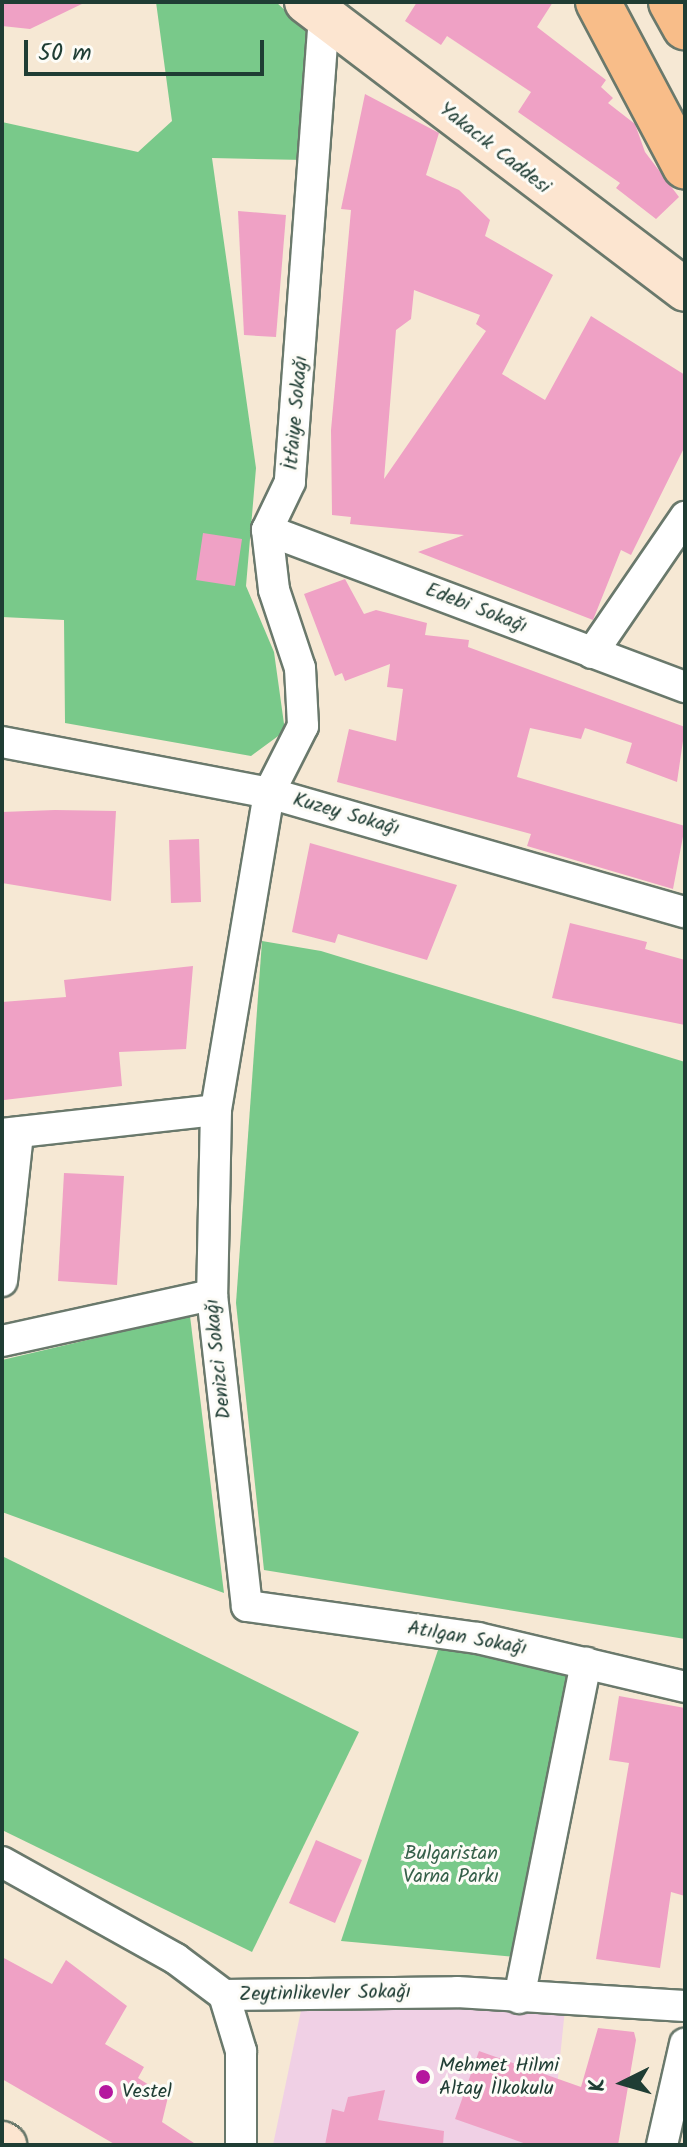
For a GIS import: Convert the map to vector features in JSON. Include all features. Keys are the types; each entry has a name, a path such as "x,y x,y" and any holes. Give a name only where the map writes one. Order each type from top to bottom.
{"main road":[{"path":"598,2 685,166"},
{"path":"671,2 685,27"}],"street":[{"name":"Yakacık Caddesi","path":"315,9 685,290"},
{"name":"İtfaiye Sokağı","path":"267,530 290,482 315,9"},
{"path":"592,653 685,517"},
{"name":"Edebi Sokağı","path":"267,530 685,687"},
{"path":"267,530 274,590 300,668 303,726 269,793"},
{"name":"Kuzey Sokağı","path":"2,742 269,793 685,912"},
{"name":"Denizci Sokağı","path":"247,1606 212,1295 216,1110 269,793"},
{"path":"2,1281 10,1134 216,1110"},
{"path":"2,1341 212,1295"},
{"name":"Atılgan Sokağı","path":"247,1606 478,1638 685,1687"},
{"path":"519,1998 586,1663"},
{"name":"Zeytinlikevler Sokağı","path":"2,1862 176,1959 224,1995 519,1998 685,2006"},
{"path":"224,1995 241,2051 241,2145"},
{"path":"662,2145 685,2044"}],"shaded area":[{"name":"Mehmet Hilmi Altay İlkokulu","path":"303,2001 565,2009 551,2145 273,2145"}],"green space":[{"path":"156,2 276,2 311,34 306,160 212,158 256,468 246,586 274,652 285,731 251,756 65,723 64,620 2,617 2,122 138,152 172,121"},
{"path":"262,941 321,951 685,1062 685,1639 264,1570 236,1303"},
{"path":"190,1316 224,1593 2,1512 2,1360"},
{"path":"2,1556 359,1732 252,1952 2,1830"},
{"name":"Bulgaristan Varna Parkı","path":"440,1644 568,1668 516,1957 341,1941"}],"building":[{"path":"2,2 86,2 30,29 2,26"},
{"path":"417,2 553,2 537,27 606,80 601,87 613,98 608,103 635,124 645,152 679,197 656,219 616,188 620,183 518,112 531,92 447,36 441,45 405,21"},
{"path":"365,94 439,133 426,175 459,190 490,220 485,236 553,275 502,374 545,400 591,316 685,375 685,446 631,555 621,550 593,620 418,552 464,535 350,524 351,517 332,515 331,430 351,210 341,209","holes":["414,290 480,315 476,324 486,331 384,479 396,330 411,319"]},
{"path":"238,211 286,215 276,337 244,335"},
{"path":"203,533 242,539 235,586 196,580"},
{"path":"345,579 364,614 376,610 427,623 425,635 469,640 468,647 685,727 677,782 626,763 632,743 585,728 581,739 530,728 517,777 685,826 673,889 527,846 531,834 337,782 349,729 396,741 403,689 387,687 390,664 345,681 342,673 335,676 304,594"},
{"path":"116,811 111,901 2,883 2,812"},
{"path":"199,839 201,902 171,903 169,840"},
{"path":"310,843 457,885 427,960 338,934 335,943 292,932"},
{"path":"570,923 647,942 645,949 685,960 685,1025 552,998"},
{"path":"193,966 186,1049 119,1052 122,1086 4,1100 2,1002 66,997 64,980"},
{"path":"64,1173 124,1176 117,1285 58,1281"},
{"path":"619,1696 685,1708 685,1896 671,1892 660,1968 596,1959 629,1763 609,1760"},
{"path":"316,1840 362,1860 335,1923 289,1903"},
{"path":"2,1957 52,1984 66,1960 127,2006 105,2044 144,2067 138,2078 168,2097 162,2122 197,2145 116,2145 2,2079"},
{"path":"598,2028 634,2032 636,2040 618,2145 529,2145 455,2119 479,2051 581,2087"},
{"path":"385,2090 378,2120 444,2131 443,2145 325,2145 332,2109 344,2112 348,2097"}],"place":[{"name":"Mehmet Hilmi Altay İlkokulu","path":"423,2077"},
{"name":"Vestel","path":"106,2092"}]}
